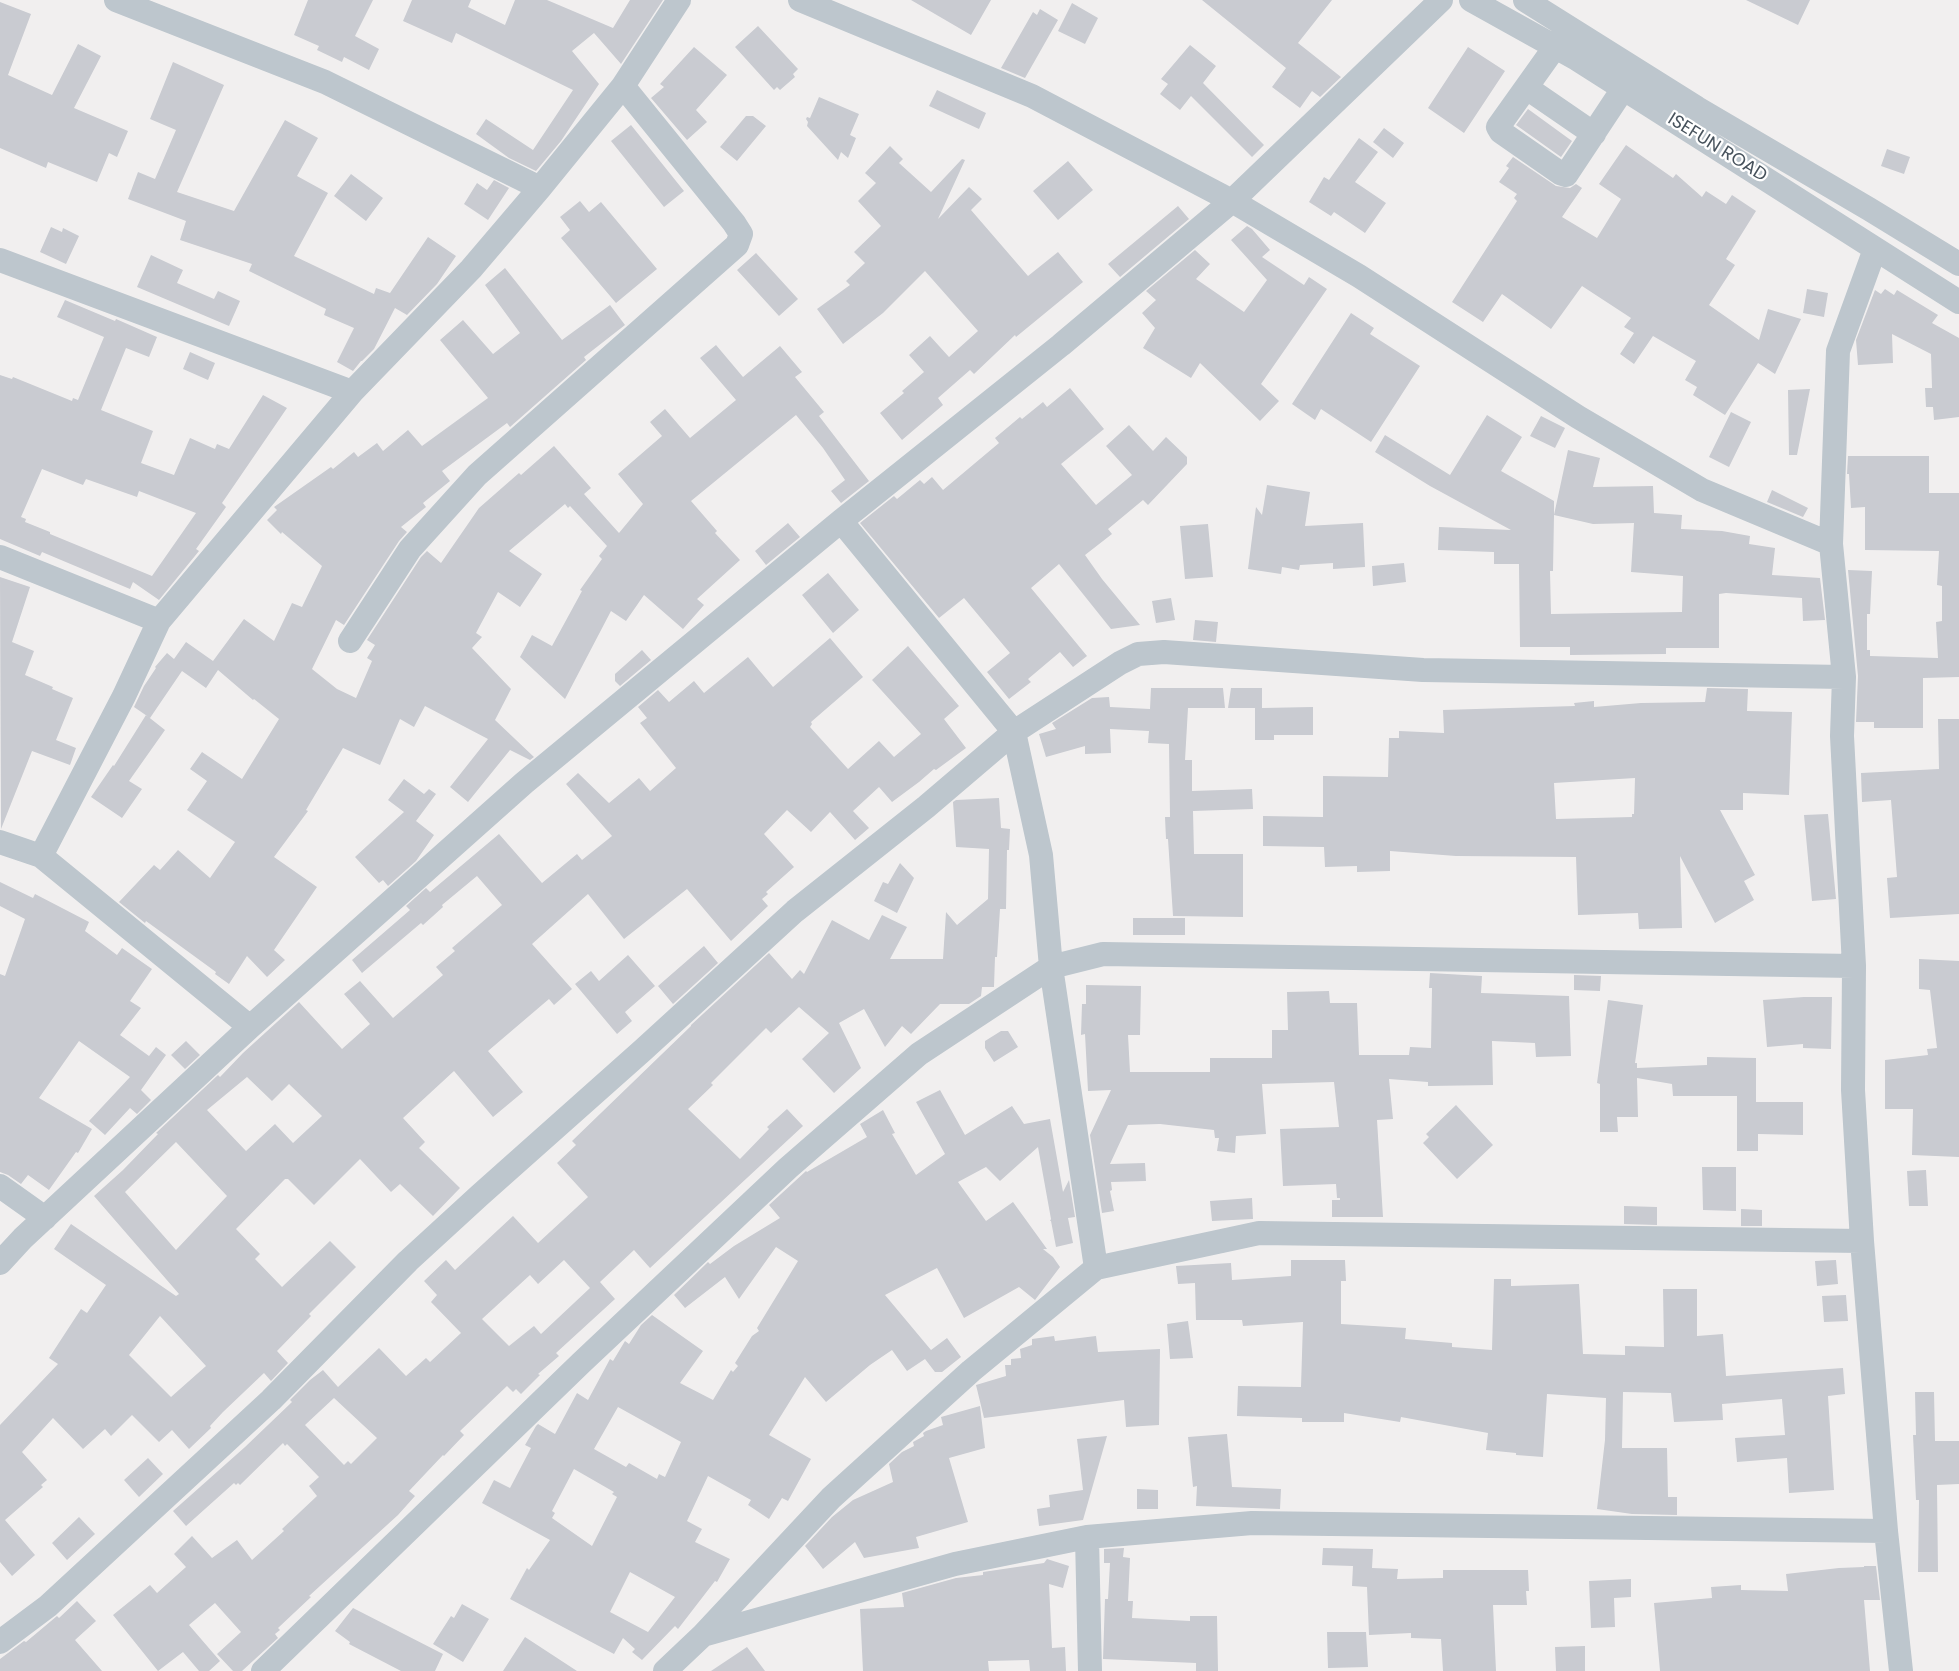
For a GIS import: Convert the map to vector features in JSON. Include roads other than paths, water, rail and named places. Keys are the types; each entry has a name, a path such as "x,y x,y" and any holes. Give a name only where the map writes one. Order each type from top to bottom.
{"street":[{"path":"116,0 325,82 540,188"},
{"path":"40,856 124,696 159,621 352,392 471,269 540,188 623,86 679,0"},
{"path":"800,0 1032,96 1232,201 1359,276 1578,417 1702,490 1831,544"},
{"path":"0,1263 23,1238 250,1027 524,783 841,521 1061,345 1232,201 1441,0"},
{"name":"ISEFUN ROAD","path":"1471,0 1562,38 1697,108 1958,261"},
{"name":"ISEFUN ROAD","path":"1525,0 1562,38 1623,89 1959,302"},
{"path":"1562,38 1498,127 1501,132 1552,168 1566,175 1623,89"},
{"path":"350,641 410,549 477,475 737,245 741,234 734,223 623,86"},
{"path":"1527,88 1594,134"},
{"path":"1875,249 1838,351 1831,544 1844,677 1842,736 1854,966 1853,1090 1862,1241 1886,1531 1901,1671"},
{"path":"0,260 352,392"},
{"path":"841,521 1014,732 1041,855 1051,967 1096,1268"},
{"path":"0,557 159,621"},
{"path":"0,1642 55,1600 270,1400 408,1261 480,1194 643,1050 795,910 926,807 1014,732 1120,663 1138,654 1164,652 1423,670 1844,677"},
{"path":"0,842 40,856 250,1027"},
{"path":"263,1671 581,1363 788,1168 919,1054 1051,967 1104,954 1854,966"},
{"path":"0,1186 45,1218"},
{"path":"665,1671 703,1635 831,1498 971,1371 1096,1268 1259,1233 1862,1241"},
{"path":"703,1635 955,1564 1087,1537 1252,1523 1886,1531"},
{"path":"1087,1537 1090,1671"}]}
